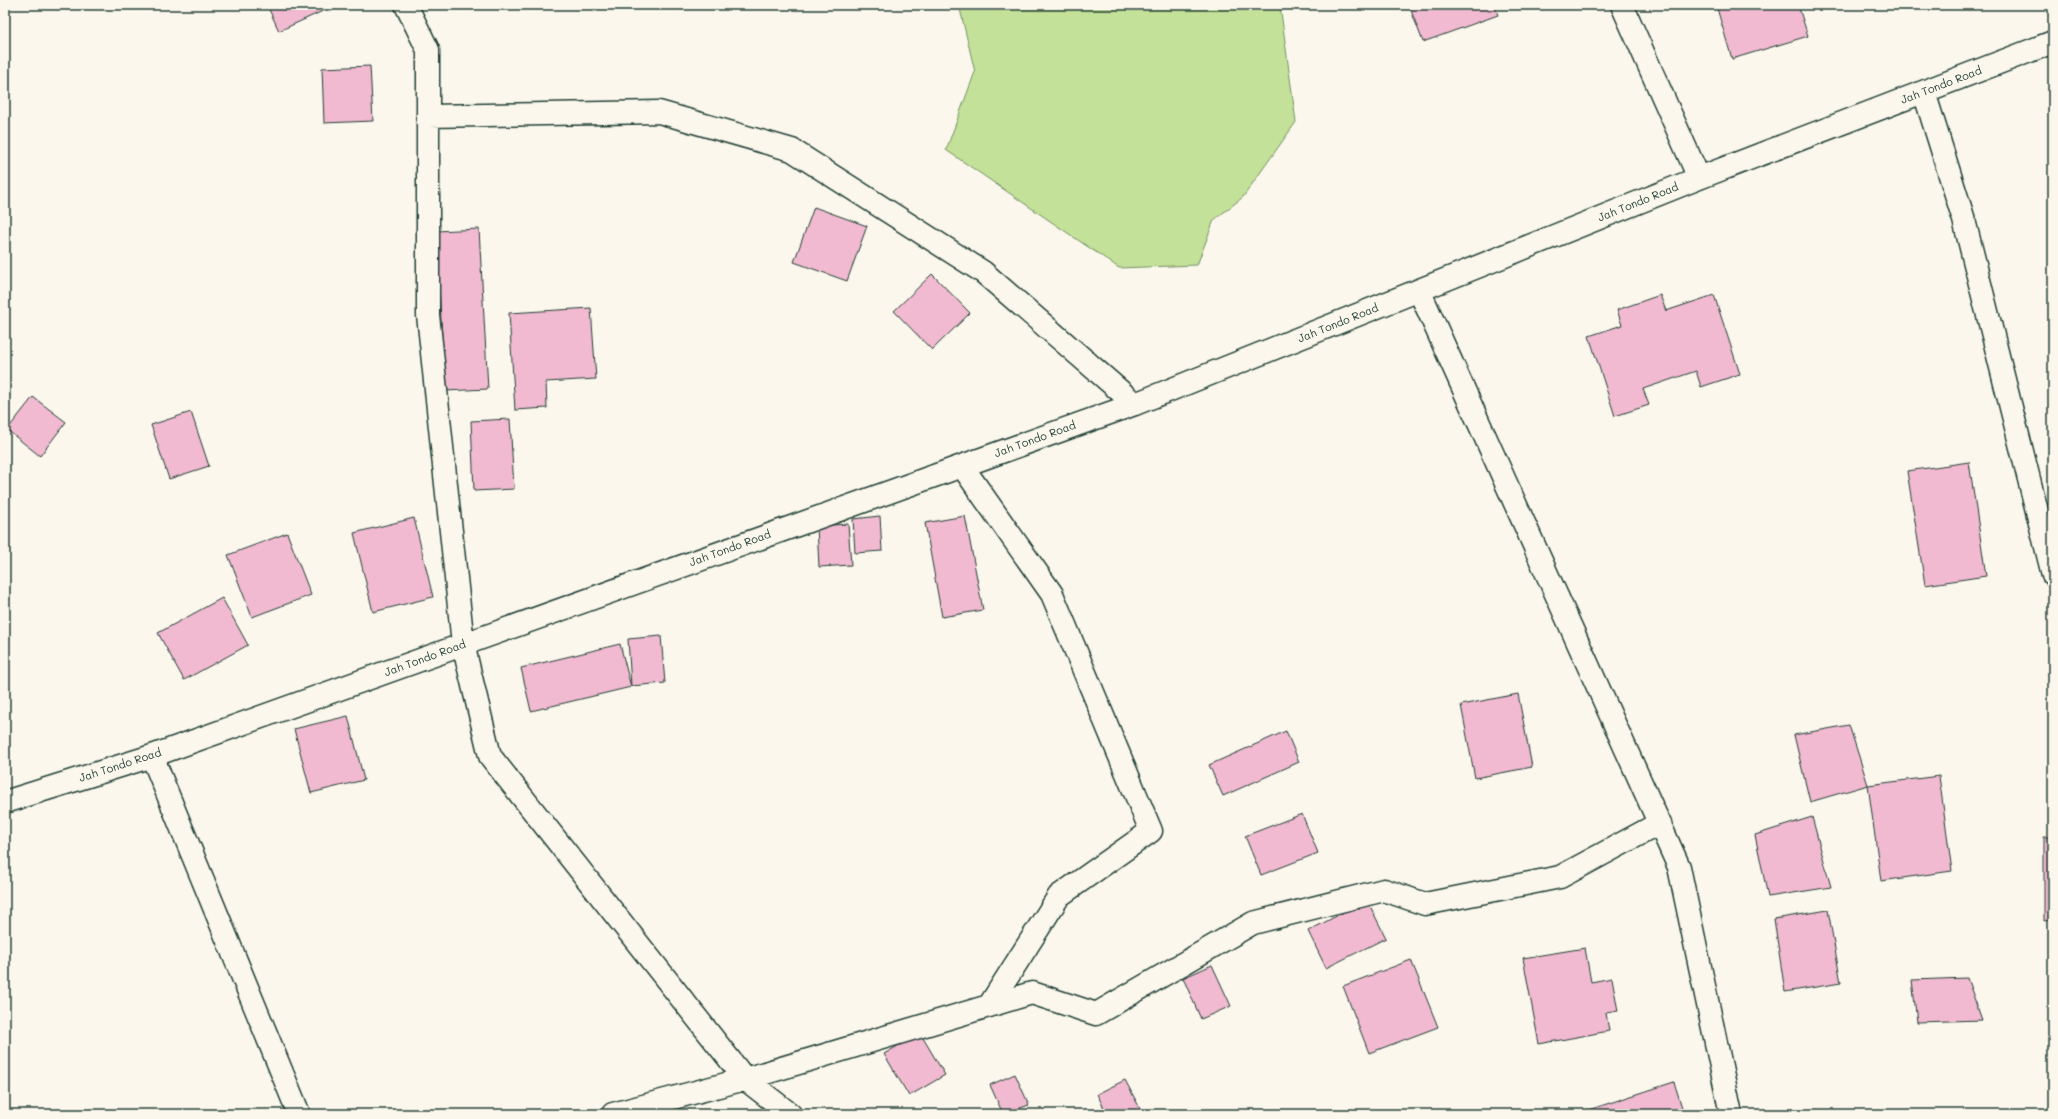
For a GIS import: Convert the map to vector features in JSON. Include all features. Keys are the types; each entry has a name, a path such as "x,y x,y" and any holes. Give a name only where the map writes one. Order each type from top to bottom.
{"street":[{"path":"406,5 428,50 428,315 463,644 490,756 745,1079 790,1114"},
{"path":"1622,5 1699,178"},
{"name":"Jah Tondo Road","path":"5,802 152,756 1135,404 1699,178 2053,42"},
{"path":"1924,92 1964,220 2053,575"},
{"path":"428,116 659,112 792,150 983,272 1135,404"},
{"path":"1419,290 1679,867 1731,1114"},
{"path":"962,466 1052,594 1151,832 1059,896 989,1006"},
{"path":"152,756 298,1114"},
{"path":"613,1114 745,1079 1032,993 1096,1014 1253,923 1384,890 1425,904 1560,877 1660,823"}],"green space":[{"path":"959,5 1280,5 1296,122 1243,197 1214,220 1197,265 1119,268 946,150 975,72"}],"building":[{"path":"267,5 322,5 325,10 279,31"},
{"path":"1409,5 1494,5 1498,15 1423,42"},
{"path":"1716,5 1798,5 1808,36 1732,59"},
{"path":"370,66 373,121 324,123 322,68"},
{"path":"814,207 867,226 847,281 794,262"},
{"path":"479,229 488,389 445,391 436,231"},
{"path":"932,274 970,313 932,350 894,311"},
{"path":"1660,295 1666,311 1714,295 1740,374 1701,387 1696,371 1643,389 1649,405 1615,416 1589,336 1622,325 1617,310"},
{"path":"591,308 596,379 546,382 547,408 515,410 509,313"},
{"path":"33,397 66,422 40,456 7,430"},
{"path":"191,412 209,466 169,479 151,425"},
{"path":"510,419 514,489 474,491 471,421"},
{"path":"1969,462 1986,576 1925,585 1907,471"},
{"path":"880,516 882,551 855,553 853,519"},
{"path":"965,516 983,610 942,617 925,523"},
{"path":"414,518 433,597 373,612 354,533"},
{"path":"848,524 851,565 819,567 817,526"},
{"path":"287,533 311,595 252,617 228,555"},
{"path":"222,598 248,645 184,680 158,633"},
{"path":"661,636 665,683 631,686 628,639"},
{"path":"620,644 631,687 531,711 521,668"},
{"path":"1518,694 1532,767 1475,778 1461,705"},
{"path":"348,716 364,780 311,793 294,729"},
{"path":"1849,725 1868,785 1810,802 1794,735"},
{"path":"1286,731 1299,762 1223,796 1209,765"},
{"path":"1939,776 1952,871 1881,881 1868,785"},
{"path":"1302,814 1318,853 1261,875 1245,836"},
{"path":"1812,817 1831,887 1768,897 1755,835"},
{"path":"2044,837 2053,837 2053,920 2044,921"},
{"path":"1367,900 1386,938 1326,968 1308,931"},
{"path":"1828,910 1841,983 1785,992 1774,919"},
{"path":"1585,948 1591,982 1612,978 1618,1011 1606,1013 1609,1031 1539,1044 1523,958"},
{"path":"1411,960 1438,1027 1369,1053 1343,986"},
{"path":"1212,965 1231,1006 1201,1019 1183,978"},
{"path":"1967,978 1982,1020 1917,1022 1912,980"},
{"path":"920,1033 945,1075 909,1096 884,1054"},
{"path":"1015,1074 1029,1105 1003,1114 990,1085"},
{"path":"1125,1080 1143,1114 1107,1114 1097,1094"},
{"path":"1674,1082 1684,1114 1576,1114"}]}
